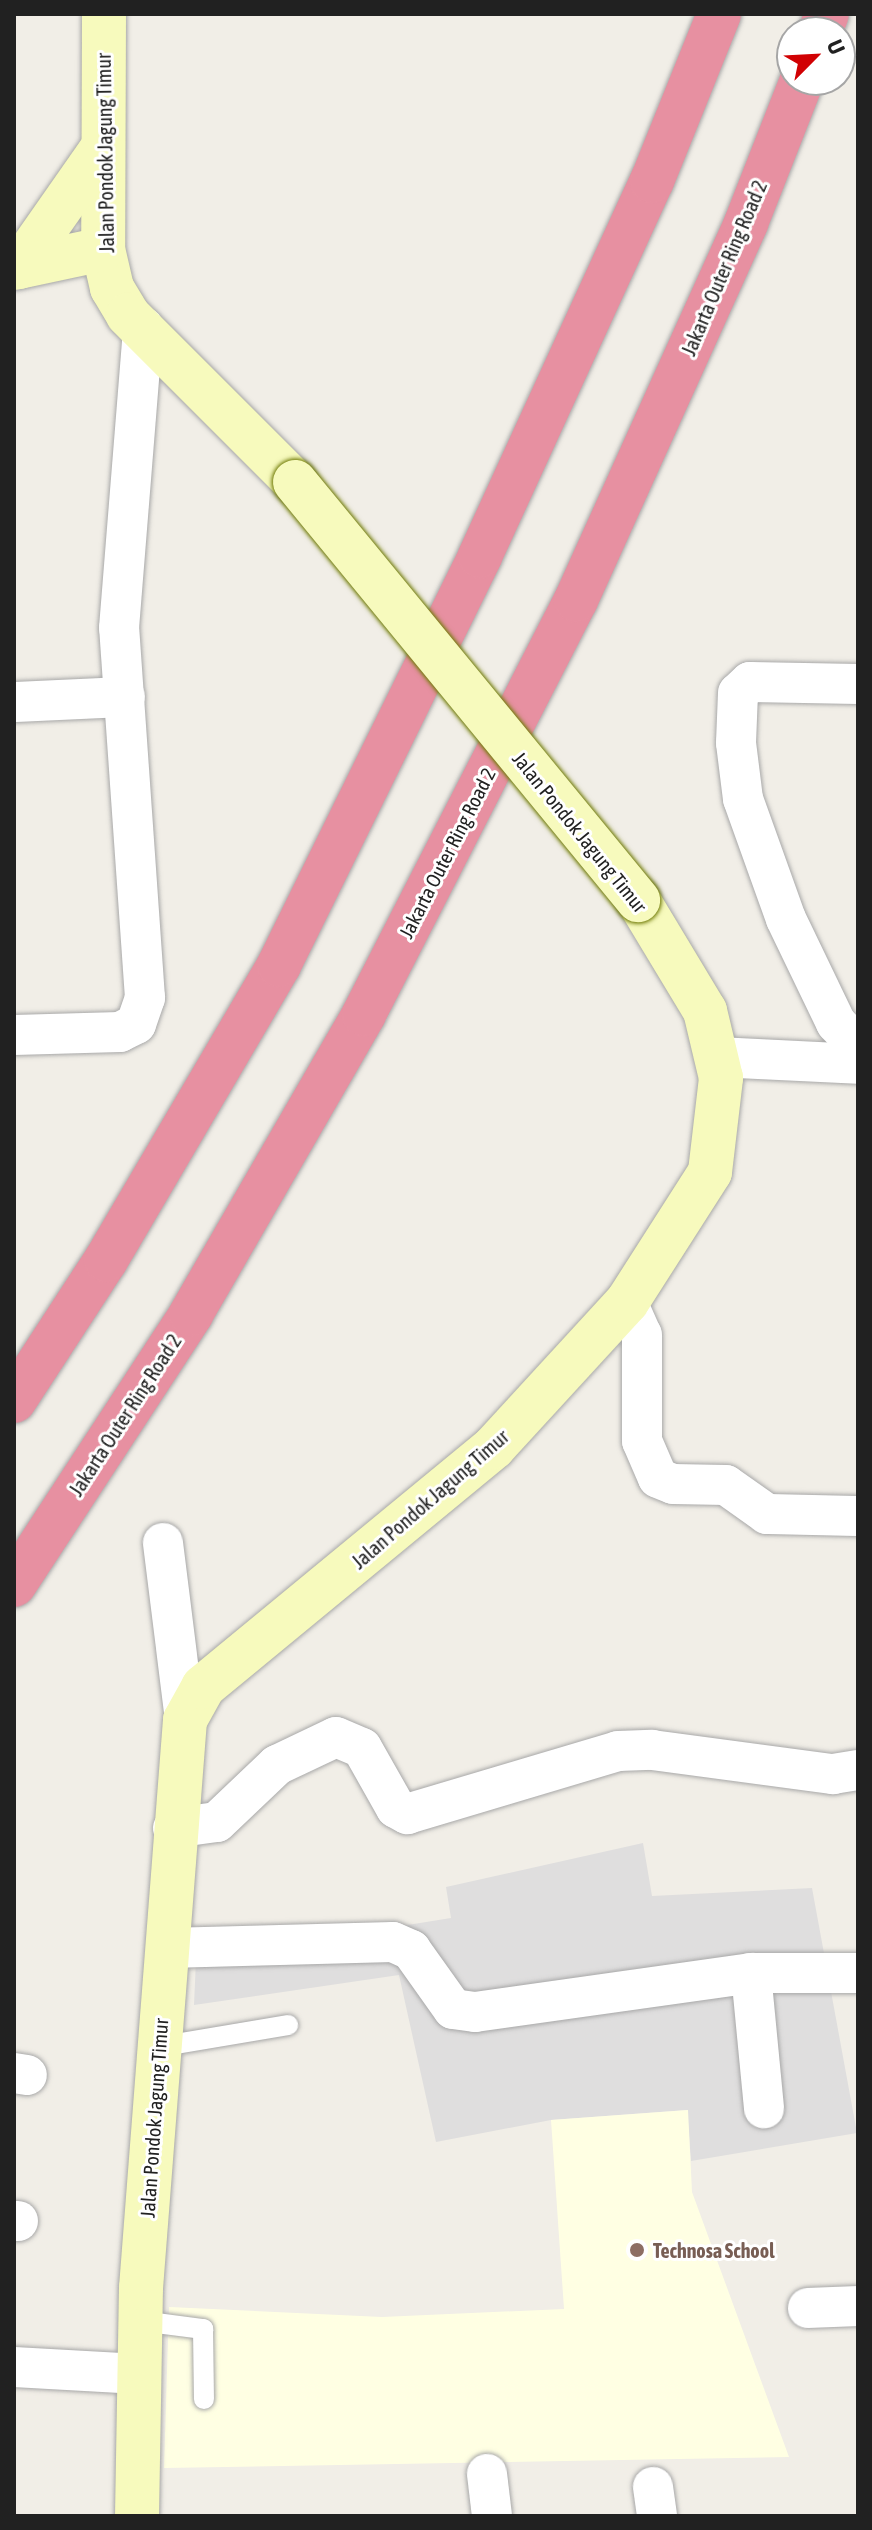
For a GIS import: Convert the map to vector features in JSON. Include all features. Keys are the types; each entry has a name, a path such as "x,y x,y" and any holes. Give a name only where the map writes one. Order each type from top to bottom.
{"highway":[{"path":"14,1401 106,1260 279,965 480,556 652,181 719,14"},
{"name":"Jakarta Outer Ring Road 2","path":"14,1585 191,1314 364,1014 576,600 746,223 796,96"}],"street":[{"name":"Jalan Pondok Jagung Timur","path":"104,14 101,150 103,249 112,288 143,327 295,482 638,900 705,1011 721,1078 710,1172 627,1302 494,1447 203,1687 185,1720"},
{"path":"16,268 101,150"},
{"path":"16,268 103,249"},
{"path":"14,1035 120,1032 136,1024 145,998 119,628 143,327"},
{"path":"858,684 750,682 738,693 736,743 743,799 786,919 836,1023 858,1046"},
{"path":"14,702 125,697"},
{"path":"717,1057 858,1064"},
{"path":"627,1302 642,1335 642,1441 658,1478 673,1484 726,1485 767,1514 858,1516"},
{"name":"Jalan Pondok Jagung Timur","path":"137,2516 141,2321 173,1828 185,1720 163,1543"},
{"path":"173,1828 217,1822 277,1765 336,1737 362,1748 396,1808 407,1814 618,1751 652,1750 833,1774 858,1770"},
{"path":"167,1948 393,1942 411,1950 453,2009 475,2012 751,1973 858,1973"},
{"path":"751,1973 764,2108"},
{"path":"808,2308 858,2306"},
{"path":"14,2367 139,2374"},
{"path":"487,2474 492,2516"}],"lane":[{"path":"158,2047 288,2025"},
{"path":"141,2321 203,2329 204,2399"}],"shaded area":[{"path":"643,1843 652,1896 812,1888 857,2133 691,2161 687,2110 551,2120 436,2142 399,1975 194,2005 197,1937 395,1927 451,1918 446,1887"},
{"name":"Technosa School","path":"688,2110 692,2192 789,2457 164,2468 169,2307 382,2317 564,2309 551,2120"}],"place":[{"name":"Technosa School","path":"637,2250"}]}
